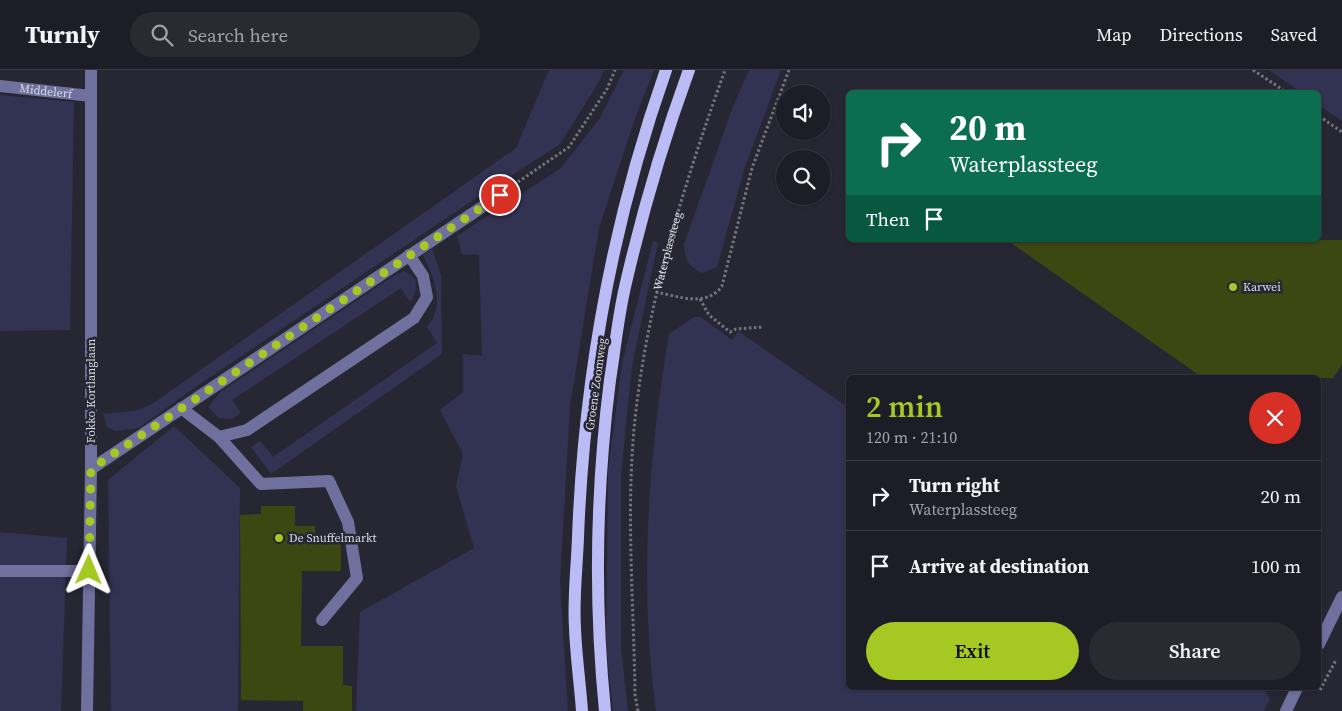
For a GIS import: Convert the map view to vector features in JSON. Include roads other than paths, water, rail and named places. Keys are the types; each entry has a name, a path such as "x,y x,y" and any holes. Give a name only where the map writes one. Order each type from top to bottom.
{"main road":[{"name":"Groene Zoomweg","path":"582,711 575,626 580,493 586,413 607,284 622,217 646,128 666,70"},
{"name":"Groene Zoomweg","path":"605,711 598,606 598,535 603,438 625,288 665,135 689,70"}],"street":[{"name":"Fokko Kortlanglaan","path":"87,711 91,469 91,70"},
{"name":"Middelerf","path":"0,86 91,96"},
{"path":"91,469 500,195"},
{"path":"219,437 247,430 414,318 427,297 423,276 409,256"},
{"path":"181,408 219,437 261,484 328,481 348,522 357,578 322,620"},
{"path":"0,571 89,570"},
{"path":"1321,640 1342,597"},
{"path":"1286,711 1297,690"}],"place":[{"name":"Karwei","path":"1233,287"},
{"name":"De Snuffelmarkt","path":"279,538"}]}
